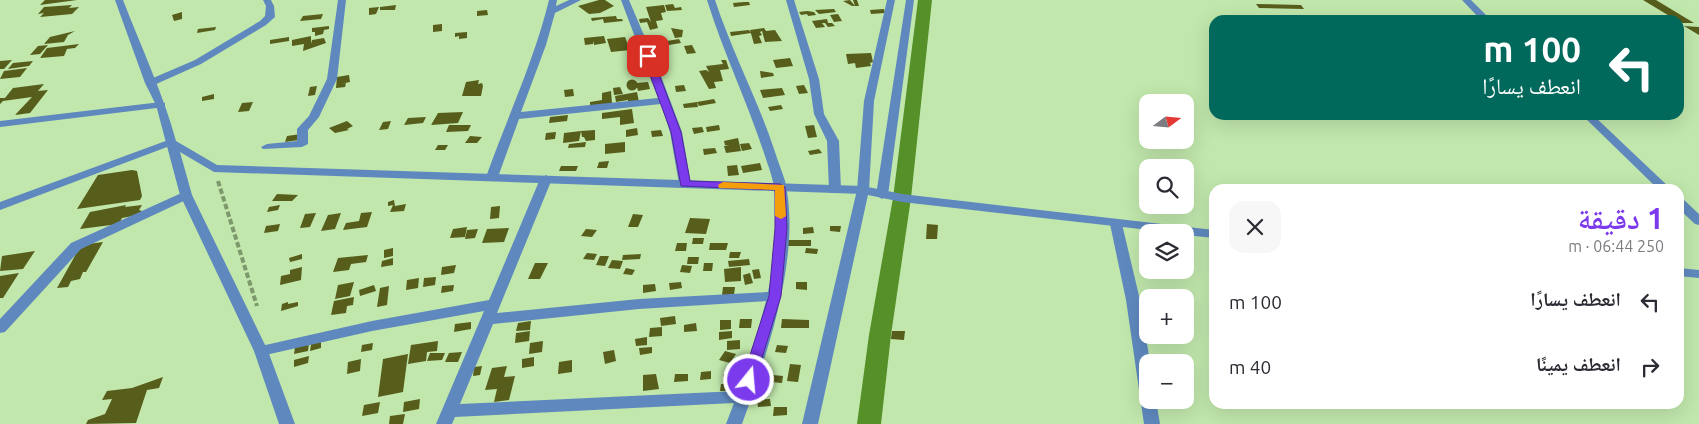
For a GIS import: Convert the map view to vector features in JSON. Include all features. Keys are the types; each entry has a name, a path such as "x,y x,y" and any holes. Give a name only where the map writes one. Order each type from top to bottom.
{"street":[{"path":"119,0 150,83 161,105 186,195 261,351 287,424"},
{"path":"150,83 198,62 263,23 270,17 270,6 267,0"},
{"path":"266,146 302,144 303,129 314,117 332,79 342,0"},
{"path":"492,177 532,73 552,5 577,0"},
{"path":"625,0 676,132 685,184"},
{"path":"711,0 719,30 765,136 780,187 781,228 775,296 734,424"},
{"path":"790,0 814,79 819,114 833,141 835,190"},
{"path":"810,424 863,190 869,100 891,0"},
{"path":"882,195 910,0"},
{"path":"1466,0 1481,15"},
{"path":"514,116 665,100"},
{"path":"0,124 161,105"},
{"path":"1592,120 1660,184"},
{"path":"171,142 214,168 863,190 882,195 1209,233"},
{"path":"0,206 171,142"},
{"path":"546,179 489,319 446,417 744,397"},
{"path":"0,328 76,246 186,195"},
{"path":"1684,207 1699,221"},
{"path":"1116,224 1133,300 1142,354"},
{"path":"1684,272 1699,274"},
{"path":"489,319 638,304 775,296"},
{"path":"261,351 372,326 494,304"},
{"path":"0,311 17,309"},
{"path":"1150,409 1152,424"}],"path":[{"path":"214,168 259,311"}],"building":[{"path":"45,0 77,0 40,5"},
{"path":"605,0 614,6 600,13 589,14 578,6"},
{"path":"850,0 855,6 843,1"},
{"path":"853,0 857,0 859,6 855,6"},
{"path":"1643,0 1656,0 1681,15 1668,15"},
{"path":"749,2 750,5 734,7 733,3"},
{"path":"673,4 675,8 681,7 682,10 667,11 665,5"},
{"path":"1256,4 1301,5 1304,9 1259,8"},
{"path":"72,5 69,8 79,7 72,14 40,17 44,13 38,14 44,7"},
{"path":"396,5 395,10 380,10 380,7"},
{"path":"664,5 666,12 661,13 663,20 656,21 658,28 650,30 647,22 640,23 639,19 648,18 651,22 646,7"},
{"path":"379,7 376,14 369,15 369,8"},
{"path":"834,9 836,12 819,14 815,10"},
{"path":"884,9 885,13 871,14 870,10"},
{"path":"487,10 488,15 477,16 477,11"},
{"path":"182,12 182,19 174,21 172,15"},
{"path":"799,12 814,12 816,15 801,15"},
{"path":"323,14 321,19 300,21 303,16"},
{"path":"838,14 842,21 834,22 830,15"},
{"path":"616,16 617,19 622,19 623,21 604,23 603,19 592,21 591,18"},
{"path":"1684,17 1694,23 1684,23"},
{"path":"827,19 828,23 832,23 835,26 828,27 825,23 822,23 825,27 816,28 812,21"},
{"path":"442,24 442,31 433,32 433,25"},
{"path":"329,26 329,29 324,30 323,34 315,36 315,32 312,32 312,28"},
{"path":"1684,26 1699,27 1699,35"},
{"path":"216,27 215,30 197,33 198,29"},
{"path":"671,28 683,30 682,37 675,38"},
{"path":"764,28 766,31 775,30 782,41 765,42 762,31 760,32 762,35 759,36 762,43 754,44 750,30"},
{"path":"749,30 751,33 731,36 730,32"},
{"path":"75,31 68,35 64,42 44,44 50,37"},
{"path":"467,32 467,38 459,39 459,36 455,37 455,33"},
{"path":"311,36 311,44 312,40 324,38 326,43 303,51 304,44 292,46 292,40"},
{"path":"604,36 606,43 594,45 594,41 593,44 585,45 584,38"},
{"path":"289,37 289,41 270,44 270,40"},
{"path":"625,37 630,50 611,52 607,39"},
{"path":"679,39 681,43 657,47 655,43"},
{"path":"79,44 75,48 67,49 64,56 40,58 47,48"},
{"path":"48,45 40,54 30,55 38,46"},
{"path":"692,45 696,53 687,54 684,46"},
{"path":"871,53 873,62 870,63 871,66 856,68 855,63 848,64 846,54"},
{"path":"790,58 793,66 776,68 773,60"},
{"path":"12,60 4,69 0,69 0,61"},
{"path":"721,60 726,60 729,69 720,70 723,81 714,82 716,88 709,89 699,71 706,70 709,72 706,66 723,64"},
{"path":"33,61 29,66 8,69 13,63"},
{"path":"27,68 20,77 0,79 4,71"},
{"path":"760,71 773,73 774,76 761,78"},
{"path":"349,75 350,82 340,84 346,83 345,87 336,88 337,77"},
{"path":"479,80 478,84 482,83 483,86 481,96 462,96 466,82"},
{"path":"630,80 634,80 637,85 636,89 630,90 627,87 627,83"},
{"path":"648,82 650,89 638,91 636,83"},
{"path":"44,84 38,91 48,90 30,113 15,115 32,97 3,101 0,104 0,98 5,98 13,88"},
{"path":"684,85 686,91 676,92 675,86"},
{"path":"804,85 808,93 799,94 796,86"},
{"path":"317,86 315,95 308,96 310,87"},
{"path":"620,87 623,94 614,95 613,88"},
{"path":"782,88 785,95 763,98 760,90"},
{"path":"573,89 574,96 565,97 564,90"},
{"path":"611,91 612,103 590,107 590,102 602,100 602,93"},
{"path":"637,92 639,102 628,103 628,100 616,102 615,96"},
{"path":"214,94 214,99 202,101 202,97"},
{"path":"714,99 716,103 699,106 697,102"},
{"path":"253,102 249,111 238,112 242,103"},
{"path":"697,102 698,107 684,108 683,104"},
{"path":"781,105 783,109 770,111 768,107"},
{"path":"632,109 634,123 620,125 620,117 602,119 602,113"},
{"path":"463,112 458,123 431,125 438,113"},
{"path":"568,115 567,121 549,123 550,117"},
{"path":"426,117 423,123 404,125 408,118"},
{"path":"347,121 353,126 347,129 349,130 335,133 329,128"},
{"path":"391,121 388,129 379,130 383,122"},
{"path":"449,125 471,125 468,131 446,132"},
{"path":"719,125 720,130 707,132 706,127"},
{"path":"814,125 817,137 808,138 805,126"},
{"path":"702,127 704,132 694,134 692,128"},
{"path":"637,128 638,135 626,137 626,130"},
{"path":"595,130 595,140 586,141 582,137 581,131"},
{"path":"661,130 663,136 652,137 651,131"},
{"path":"581,131 579,141 563,143 564,133"},
{"path":"556,132 555,139 545,140 546,133"},
{"path":"301,134 299,140 285,142 287,136"},
{"path":"470,136 482,137 477,143 465,143"},
{"path":"738,138 741,151 726,153 724,146 729,145 725,145 724,141"},
{"path":"586,142 585,147 568,148 569,144"},
{"path":"625,142 625,152 605,154 605,144"},
{"path":"749,143 752,149 742,151 740,144"},
{"path":"438,145 448,145 445,150 435,150"},
{"path":"715,148 717,153 704,155 703,149"},
{"path":"819,149 822,153 810,155 808,151"},
{"path":"609,161 607,168 597,168 599,162"},
{"path":"760,163 762,170 743,173 741,166"},
{"path":"737,165 739,175 728,176 727,166"},
{"path":"561,166 578,166 576,171 559,171"},
{"path":"132,170 137,171 142,196 140,200 77,209 98,175"},
{"path":"277,194 298,195 292,201 272,201"},
{"path":"394,200 395,206 406,204 404,211 390,212 393,205 388,206 388,202"},
{"path":"126,205 125,207 142,205 139,210 142,211 138,215 122,218 119,224 80,229 90,212"},
{"path":"280,205 278,210 267,212 269,207"},
{"path":"500,206 499,218 490,219 491,207"},
{"path":"372,212 367,227 343,230 346,223 359,221 361,213"},
{"path":"316,213 310,227 300,228 305,214"},
{"path":"341,213 335,229 321,231 328,215"},
{"path":"633,214 643,215 638,227 628,227"},
{"path":"690,218 710,219 706,234 685,233"},
{"path":"280,224 278,231 264,233 266,226"},
{"path":"927,224 938,225 937,239 926,239"},
{"path":"830,226 841,226 840,232 830,231"},
{"path":"467,227 465,237 450,238 453,229"},
{"path":"813,227 814,233 803,234 803,228"},
{"path":"509,228 504,242 482,243 487,229"},
{"path":"478,229 475,238 465,239 467,230"},
{"path":"586,229 597,230 592,237 581,236"},
{"path":"693,238 704,238 703,244 692,244"},
{"path":"788,240 811,240 811,246 788,246"},
{"path":"103,242 80,279 71,281 68,287 57,288 81,245"},
{"path":"677,243 687,243 686,251 675,251"},
{"path":"710,243 728,243 726,250 709,250"},
{"path":"393,248 393,256 384,258 384,250"},
{"path":"806,248 818,249 817,254 805,253"},
{"path":"35,251 23,269 0,271 2,256"},
{"path":"730,252 741,252 739,258 729,258"},
{"path":"587,253 597,254 594,260 583,259"},
{"path":"302,254 302,259 290,262 289,258"},
{"path":"641,254 640,259 622,260 623,255"},
{"path":"368,255 366,262 351,264 349,270 333,272 338,258"},
{"path":"600,256 609,256 605,266 596,265"},
{"path":"688,257 699,257 698,264 687,264"},
{"path":"393,258 393,265 381,267 382,261"},
{"path":"749,259 750,265 729,267 728,261"},
{"path":"612,260 623,261 620,269 608,268"},
{"path":"535,263 548,263 540,279 528,279"},
{"path":"704,263 713,263 712,271 703,271"},
{"path":"456,265 454,273 441,275 442,267"},
{"path":"682,265 692,266 690,273 680,272"},
{"path":"302,267 301,280 280,285 281,276 290,274 290,270"},
{"path":"741,267 741,281 725,282 724,269"},
{"path":"626,268 635,270 632,275 623,274"},
{"path":"759,269 761,278 754,279 752,270"},
{"path":"19,273 3,298 0,298 0,276"},
{"path":"750,273 753,283 745,285 743,275"},
{"path":"436,277 435,285 423,287 424,278"},
{"path":"419,278 418,288 406,290 407,280"},
{"path":"354,282 350,296 335,299 338,285"},
{"path":"681,282 682,288 670,290 669,283"},
{"path":"796,282 807,282 807,290 796,289"},
{"path":"655,284 656,291 643,293 643,285"},
{"path":"374,285 376,291 360,296 359,290"},
{"path":"454,285 453,291 441,293 442,286"},
{"path":"389,286 387,305 377,307 380,288"},
{"path":"723,287 735,287 734,295 722,295"},
{"path":"354,297 353,305 347,306 346,313 331,315 334,301"},
{"path":"288,302 288,304 298,302 298,306 281,311 282,304"},
{"path":"675,316 676,324 661,326 660,318"},
{"path":"740,319 752,319 751,328 739,328"},
{"path":"782,319 809,320 809,328 781,328"},
{"path":"720,320 731,320 731,329 720,330"},
{"path":"531,321 530,330 516,331 518,323"},
{"path":"471,322 471,329 454,332 455,324"},
{"path":"696,323 697,331 684,332 684,325"},
{"path":"662,327 662,336 649,337 650,328"},
{"path":"530,331 529,341 515,343 516,333"},
{"path":"732,331 732,338 719,340 719,332"},
{"path":"892,331 905,331 904,340 891,339"},
{"path":"647,337 647,345 636,346 635,339"},
{"path":"740,340 740,349 727,350 727,341"},
{"path":"438,341 437,351 427,352 426,361 408,364 411,345"},
{"path":"543,341 542,352 529,354 530,343"},
{"path":"321,342 321,348 310,351 311,344"},
{"path":"373,343 372,350 361,352 362,345"},
{"path":"309,344 308,351 294,354 295,347"},
{"path":"777,345 788,346 786,353 775,352"},
{"path":"652,347 652,353 640,355 639,348"},
{"path":"614,350 616,361 605,364 603,352"},
{"path":"725,351 736,354 730,363 719,360"},
{"path":"462,352 458,362 445,362 449,353"},
{"path":"430,353 445,353 442,360 427,361"},
{"path":"408,354 403,392 378,397 383,359"},
{"path":"309,356 308,363 294,367 294,360"},
{"path":"534,357 534,366 522,368 522,359"},
{"path":"361,359 360,371 347,374 348,362"},
{"path":"572,360 572,372 558,374 559,362"},
{"path":"790,364 801,365 798,382 787,381"},
{"path":"482,366 480,375 473,376 474,367"},
{"path":"507,366 504,377 515,376 509,400 494,402 497,389 485,390 492,368"},
{"path":"711,371 711,379 700,380 701,372"},
{"path":"735,373 735,380 723,381 723,374"},
{"path":"656,374 659,389 643,391 643,375"},
{"path":"675,374 688,374 688,381 674,382"},
{"path":"773,375 783,376 782,383 771,382"},
{"path":"163,377 159,388 147,390 136,423 86,424 88,420 105,414 112,399 102,400 107,391 132,388"},
{"path":"721,384 734,384 733,391 720,391"},
{"path":"420,399 419,409 403,412 404,402"},
{"path":"770,399 771,406 758,407 757,400"},
{"path":"380,402 378,413 362,416 364,405"},
{"path":"774,407 787,407 787,415 773,416"},
{"path":"405,414 403,424 389,424 390,416"}],"waterway":[{"path":"869,424 880,335 902,198 925,0"}],"slow traffic":[{"path":"723,185 780,187 781,216"}],"route":[{"path":"648,56 676,132 685,184 780,187 781,228 779,268 775,296 749,380"}]}
